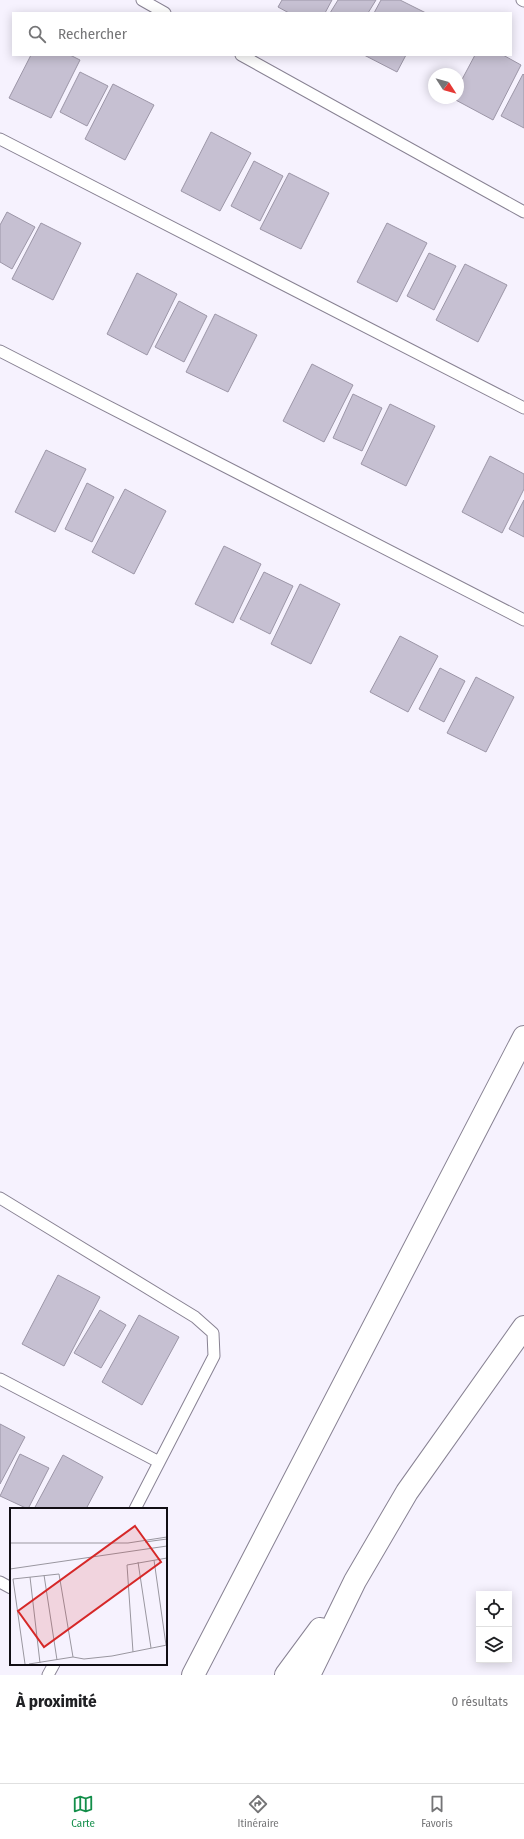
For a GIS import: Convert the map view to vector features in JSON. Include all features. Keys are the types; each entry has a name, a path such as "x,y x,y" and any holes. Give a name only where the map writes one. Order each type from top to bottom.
{"street":[{"path":"193,1675 524,1037"},
{"path":"309,1675 355,1581 407,1492 524,1327"},
{"path":"286,1675 355,1581"}],"lane":[{"path":"142,0 163,12"},
{"path":"243,56 524,212"},
{"path":"0,139 524,408"},
{"path":"0,351 524,620"},
{"path":"0,1198 195,1317 213,1333 214,1356 136,1508"},
{"path":"0,1378 159,1462"},
{"path":"0,1582 10,1587"},
{"path":"48,1675 53,1665"}],"building":[{"path":"282,0 332,0 326,12 287,12 278,7"},
{"path":"338,0 376,0 369,12 331,12"},
{"path":"381,0 400,0 424,12 375,12"},
{"path":"30,56 72,56 80,60 51,118 9,98"},
{"path":"366,56 405,56 397,72"},
{"path":"474,56 505,56 521,65 493,120 463,104 464,76"},
{"path":"80,72 108,86 87,126 60,112"},
{"path":"523,74 524,75 524,128 501,116"},
{"path":"113,84 154,105 125,160 85,139"},
{"path":"211,132 251,153 220,211 181,191"},
{"path":"254,161 283,176 260,221 231,206"},
{"path":"289,173 329,193 301,249 260,229"},
{"path":"7,212 35,227 12,269 0,262 0,225"},
{"path":"41,223 81,243 53,300 12,279"},
{"path":"387,223 427,243 397,302 357,282"},
{"path":"429,253 456,266 434,310 407,296"},
{"path":"465,264 507,285 478,342 436,320"},
{"path":"137,273 177,294 147,355 107,334"},
{"path":"179,301 207,316 184,362 155,347"},
{"path":"215,314 257,335 228,392 186,372"},
{"path":"312,364 353,385 324,442 283,421"},
{"path":"353,394 382,408 362,451 333,438"},
{"path":"390,404 435,426 406,486 361,464"},
{"path":"46,450 86,469 55,532 15,512"},
{"path":"490,456 524,474 524,489 502,533 462,512"},
{"path":"87,483 114,497 92,542 65,529"},
{"path":"125,489 166,511 134,574 92,552"},
{"path":"524,500 524,537 509,529"},
{"path":"224,546 261,564 233,623 195,604"},
{"path":"264,572 293,586 270,634 240,619"},
{"path":"300,584 340,604 311,664 271,644"},
{"path":"400,636 438,656 408,712 370,692"},
{"path":"440,668 465,681 444,722 419,709"},
{"path":"476,677 514,697 486,752 447,733"},
{"path":"58,1275 100,1297 64,1366 22,1344"},
{"path":"100,1310 126,1325 101,1368 74,1353"},
{"path":"139,1315 179,1337 142,1405 102,1382"},
{"path":"0,1424 25,1437 0,1484"},
{"path":"20,1454 49,1468 29,1508 0,1496"},
{"path":"63,1455 103,1477 87,1508 35,1508"}]}
